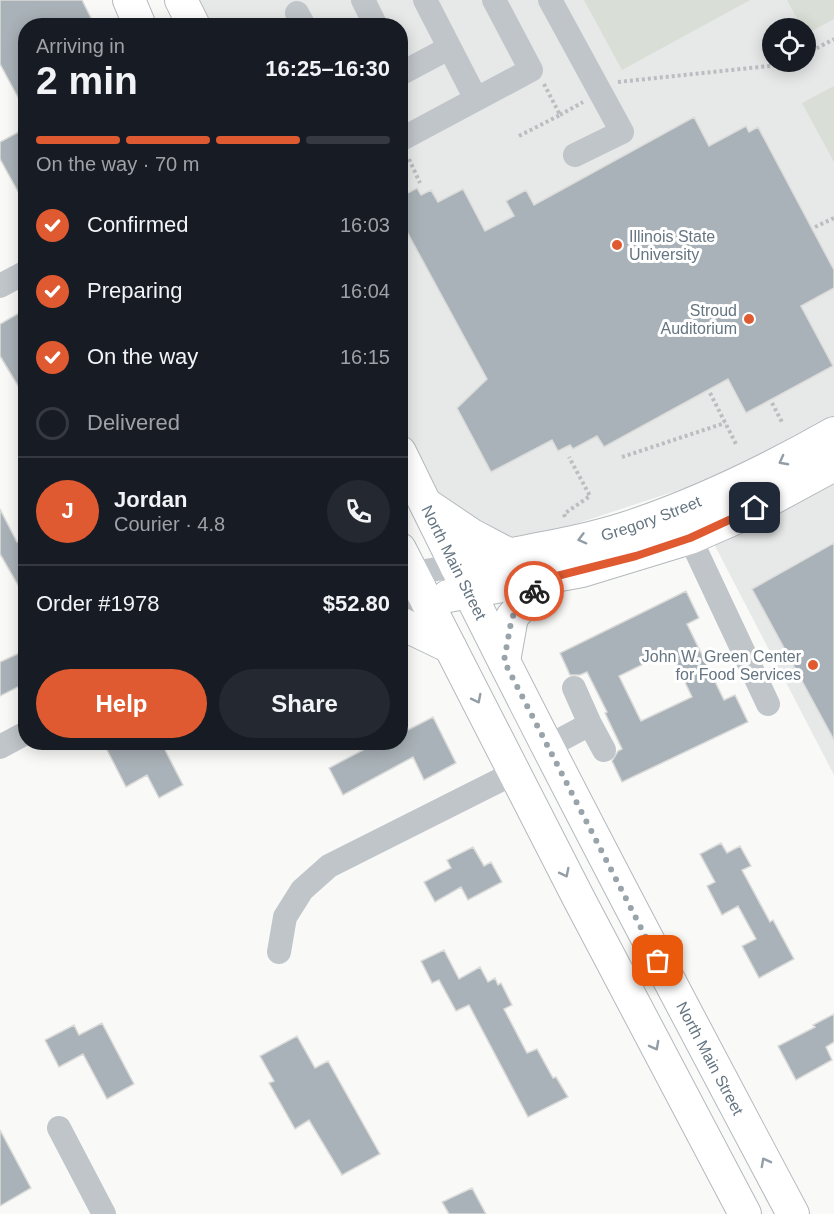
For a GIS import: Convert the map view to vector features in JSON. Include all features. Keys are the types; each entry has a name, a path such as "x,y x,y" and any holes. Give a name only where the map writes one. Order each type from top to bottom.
{"main road":[{"path":"129,0 137,18"},
{"path":"181,0 190,18"},
{"name":"Gregory Street","path":"414,603 510,555 624,528 682,508 738,484 834,433"},
{"name":"Gregory Street","path":"462,579 545,579 636,556 690,538 738,517 834,465"},
{"name":"North Main Street","path":"408,468 602,855 793,1214"},
{"path":"426,504 472,535 510,555"},
{"path":"408,578 414,603 450,647 590,921 745,1214"},
{"path":"504,661 512,617 545,579"},
{"path":"408,627 450,647"}],"street":[{"path":"363,0 372,18"},
{"path":"424,0 476,99"},
{"path":"408,136 531,70 494,0"},
{"path":"550,0 622,132 575,155"},
{"path":"408,69 449,48"},
{"path":"0,286 18,276"},
{"path":"690,538 768,705"},
{"path":"408,566 462,579"},
{"path":"574,688 604,750"},
{"path":"547,747 591,724"},
{"path":"0,747 18,737"},
{"path":"279,952 285,917 302,890 329,867 514,773"},
{"path":"59,1128 104,1214"}],"path":[{"path":"816,49 834,39"},
{"path":"519,136 619,82 762,67"},
{"path":"542,79 560,115"},
{"path":"815,227 834,218"},
{"path":"710,393 737,446"},
{"path":"772,403 782,422"},
{"path":"622,457 725,423"},
{"path":"566,524 564,514 590,496 569,457"}],"shaded area":[{"name":"Illinois State University","path":"183,0 834,0 834,775 685,488 557,530 503,538 449,511 408,443 408,18 192,18"},
{"path":"584,0 750,0 622,70"},
{"path":"787,0 834,0 834,19 816,29 816,18 797,18"},
{"path":"834,86 834,162 802,103"}],"building":[{"path":"0,0 82,0 91,18 18,18 18,97 0,64"},
{"path":"694,117 709,146 746,126 749,132 758,127 834,270 834,288 801,306 833,366 746,413 728,379 604,447 597,436 573,449 570,445 558,451 552,440 491,472 457,408 487,379 408,234 408,193 417,188 421,195 431,190 438,202 463,189 485,231 514,216 506,201 526,190 534,205"},
{"path":"18,132 18,192 0,159 0,142"},
{"path":"18,314 18,386 0,356 0,324"},
{"path":"0,509 18,542 18,585 0,554"},
{"name":"John W. Green Center for Food Services","path":"834,543 834,740 752,589"},
{"path":"686,591 699,618 687,624 724,700 735,695 748,722 622,782 612,761 622,749 605,713 607,712 587,672 570,675 560,653","holes":["670,651 692,697 641,721 619,676"]},
{"path":"18,654 18,687 0,696 0,662"},
{"path":"433,717 456,763 424,780 413,757 343,795 329,768 363,750 408,750 408,730"},
{"path":"107,750 165,750 183,785 159,798 147,775 126,787"},
{"path":"721,843 727,853 740,846 751,866 742,870 770,922 773,920 794,959 759,978 742,946 756,939 738,906 722,915 707,886 715,882 700,854"},
{"path":"473,847 484,866 491,862 502,882 468,900 461,887 435,902 424,882 451,868 447,860"},
{"path":"444,950 459,979 480,967 488,982 495,978 498,985 501,983 512,1005 504,1009 527,1053 537,1049 553,1078 556,1077 568,1097 528,1117 469,1005 456,1011 439,980 432,983 421,961"},
{"path":"834,1014 834,1042 826,1047 832,1060 796,1080 778,1046 815,1027 813,1025"},
{"path":"102,1023 134,1084 107,1099 83,1054 59,1067 45,1040 74,1025 79,1035"},
{"path":"297,1036 315,1068 328,1061 380,1154 342,1175 309,1120 295,1129 269,1083 274,1081 260,1056"},
{"path":"0,1130 31,1188 0,1206"},
{"path":"472,1188 486,1214 449,1214 442,1202"}],"way so far":[{"path":"534,591 512,617 504,661 658,961"}],"place":[{"name":"Illinois State University","path":"617,245"},
{"name":"Stroud Auditorium","path":"749,319"},
{"name":"John W. Green Center for Food Services","path":"813,665"}],"route":[{"path":"534,591 545,579 582,572 690,538 755,508"}]}
